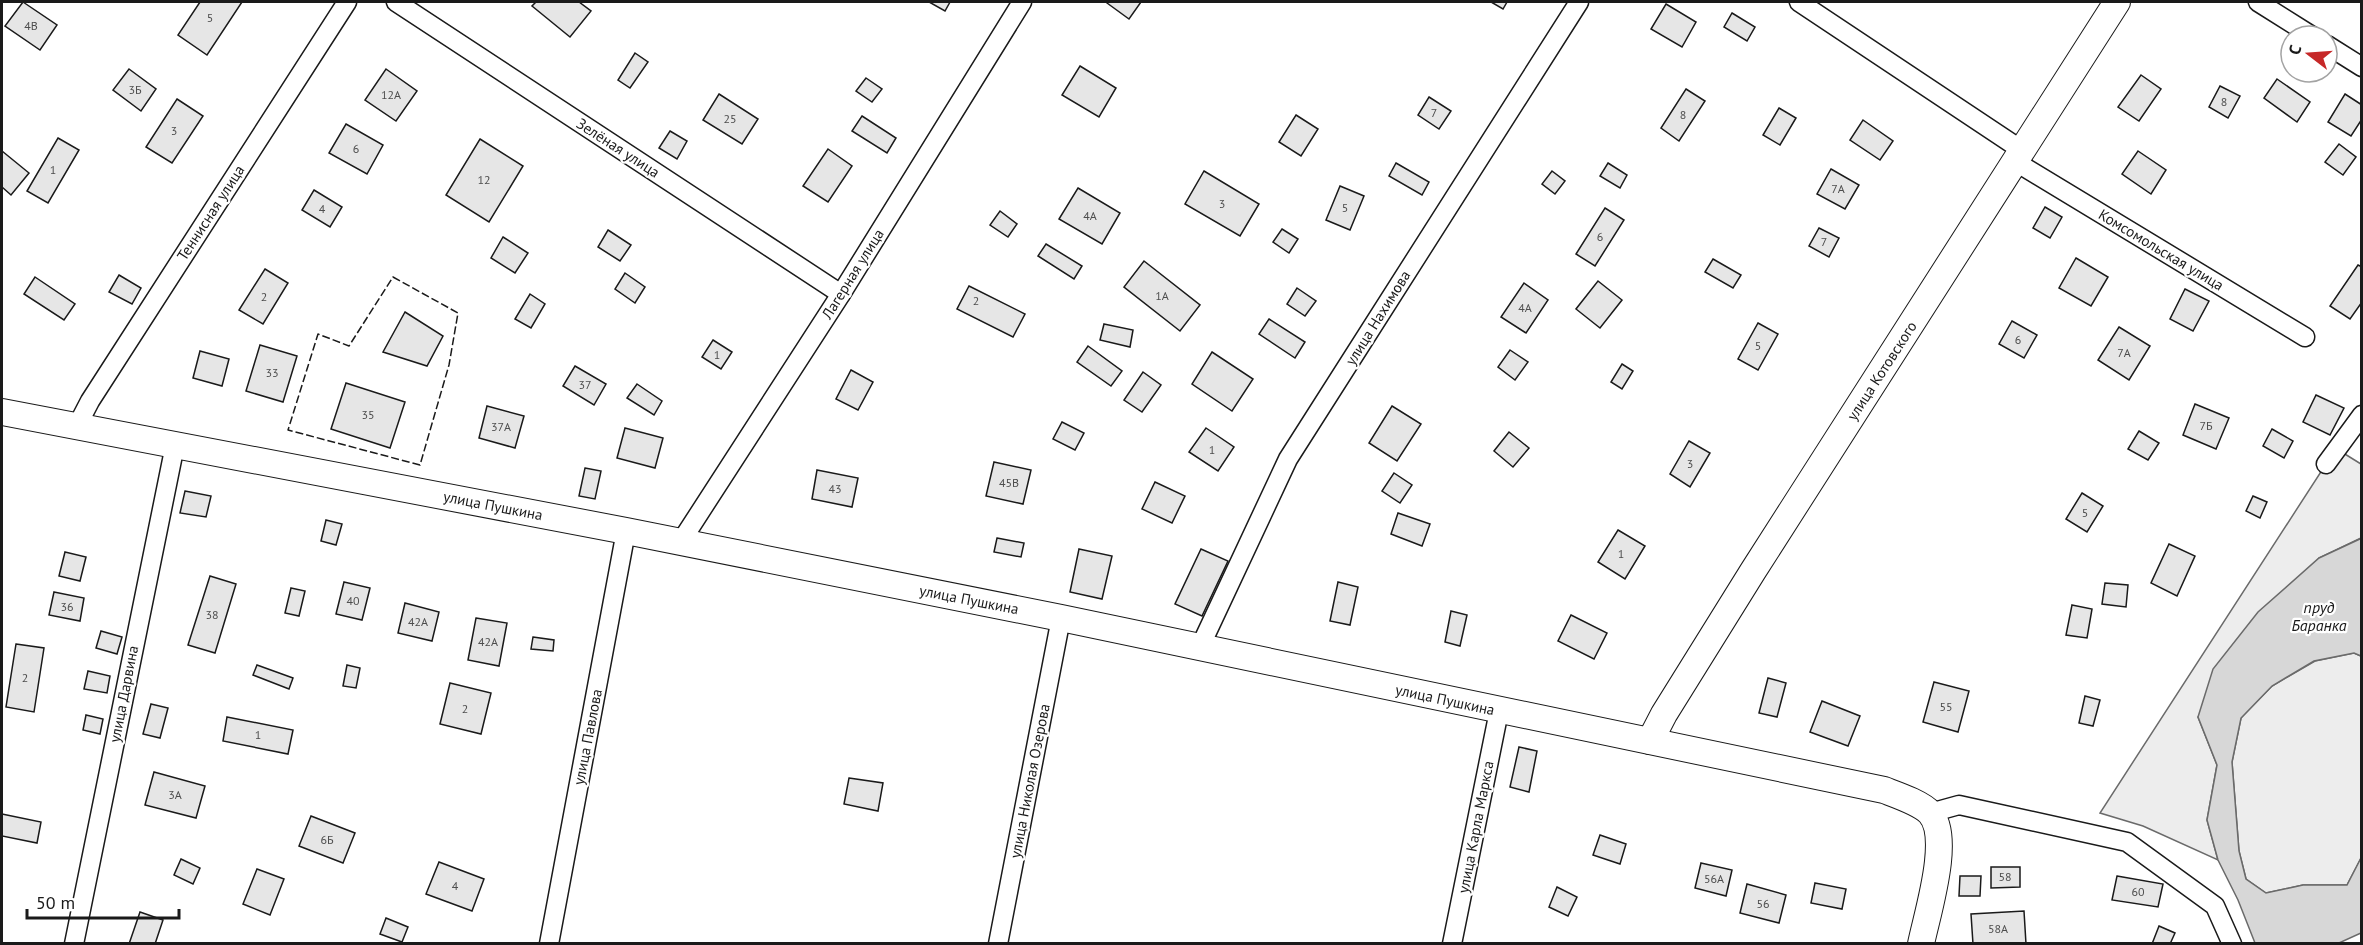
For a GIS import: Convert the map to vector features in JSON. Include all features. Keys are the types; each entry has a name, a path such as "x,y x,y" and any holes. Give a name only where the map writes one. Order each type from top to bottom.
{"main road":[{"name":"улица Котовского","path":"1650,741 1664,714 1753,571 2020,157 2117,2"},
{"name":"улица Пушкина","path":"2,412 626,531 1061,618 1884,790 1909,800 1930,813"},
{"path":"1921,944 1938,862 1938,832 1930,813"}],"street":[{"name":"Теннисная улица","path":"77,426 90,401 347,2"},
{"name":"Зелёная улица","path":"396,2 841,294"},
{"name":"Лагерная улица","path":"680,543 841,294 1022,2"},
{"name":"улица Нахимова","path":"1200,647 1288,459 1579,2"},
{"name":"Комсомольская улица","path":"1799,2 2020,157 2305,337"},
{"path":"2258,2 2293,24"},
{"path":"2339,53 2361,67"},
{"path":"2326,464 2361,415"},
{"name":"улица Дарвина","path":"74,944 175,445"},
{"name":"улица Павлова","path":"549,944 626,531"},
{"name":"улица Николая Озерова","path":"998,944 1061,618"},
{"name":"улица Карла Маркса","path":"1452,944 1499,711"},
{"path":"1930,813 1959,805 2127,842 2215,906 2232,944"}],"shaded area":[{"path":"2340,451 2361,464 2361,538 2319,558 2198,717 2217,765 2207,820 2218,860 2143,826 2100,813 2326,464"},
{"path":"2354,653 2361,656 2361,858 2347,885 2303,885 2266,893 2246,879 2239,851 2232,762 2241,718 2272,686 2315,661"}],"water":[{"name":"пруд Баранка","path":"2362,538 2361,656 2354,653 2314,661 2272,686 2241,718 2232,762 2239,851 2246,879 2266,893 2303,885 2347,885 2361,858 2361,933 2339,943 2255,943 2238,900 2218,860 2207,820 2217,765 2198,717 2213,669 2258,612 2319,558"}],"building":[{"path":"23,2 57,25 40,50 5,26"},
{"path":"200,2 242,2 207,55 178,35"},
{"path":"536,2 579,2 591,11 570,37 532,6"},
{"path":"929,2 950,2 945,11"},
{"path":"1108,2 1141,2 1129,19"},
{"path":"1491,2 1507,2 1503,9"},
{"path":"1666,4 1696,22 1682,47 1651,29"},
{"path":"1732,13 1755,27 1747,41 1724,27"},
{"path":"635,53 648,62 630,88 618,80"},
{"path":"1080,66 1116,88 1099,117 1062,95"},
{"path":"129,69 156,89 141,111 113,90"},
{"path":"386,69 417,91 396,121 365,100"},
{"path":"2141,75 2161,89 2139,121 2118,107"},
{"path":"866,78 882,89 872,102 856,91"},
{"path":"2277,79 2279,84 2284,84 2310,102 2297,122 2264,98"},
{"path":"2220,86 2240,96 2228,118 2209,107"},
{"path":"1686,89 1705,101 1679,141 1661,128"},
{"path":"719,94 758,119 742,144 703,120"},
{"path":"2345,94 2362,105 2362,119 2351,136 2328,122"},
{"path":"1429,97 1451,111 1439,129 1418,115"},
{"path":"177,99 203,116 172,163 146,147"},
{"path":"1779,108 1796,118 1780,145 1763,135"},
{"path":"1296,115 1318,129 1301,156 1279,142"},
{"path":"862,116 896,138 887,153 852,131"},
{"path":"1863,120 1893,141 1880,160 1850,140"},
{"path":"346,124 383,145 367,174 329,153"},
{"path":"670,131 687,141 677,159 659,148"},
{"path":"58,138 79,150 48,203 27,191"},
{"path":"480,139 523,166 489,222 446,195"},
{"path":"2339,144 2356,157 2343,175 2325,162"},
{"path":"828,149 852,166 828,202 803,186"},
{"path":"2,151 29,173 11,195 2,187"},
{"path":"2138,151 2166,170 2151,194 2122,174"},
{"path":"1396,163 1429,182 1422,195 1389,176"},
{"path":"1608,163 1627,175 1620,188 1600,176"},
{"path":"1831,169 1859,185 1845,209 1817,194"},
{"path":"1204,171 1259,204 1240,236 1185,204"},
{"path":"1552,171 1565,181 1555,194 1542,184"},
{"path":"1340,186 1364,196 1350,230 1326,220"},
{"path":"1078,188 1120,213 1102,244 1059,219"},
{"path":"314,190 342,207 330,227 302,210"},
{"path":"2045,207 2062,217 2050,238 2033,228"},
{"path":"1605,208 1624,220 1595,266 1576,254"},
{"path":"1000,211 1017,224 1008,237 990,225"},
{"path":"1819,228 1839,238 1829,257 1809,246"},
{"path":"1282,229 1298,239 1289,253 1273,242"},
{"path":"608,230 631,245 620,261 598,247"},
{"path":"503,237 528,253 515,273 491,258"},
{"path":"1046,244 1082,266 1074,279 1038,256"},
{"path":"2076,258 2108,277 2091,306 2059,288"},
{"path":"1713,259 1741,275 1733,288 1705,272"},
{"path":"1144,261 1200,305 1180,331 1124,287"},
{"path":"2358,265 2362,267 2362,302 2350,319 2330,306"},
{"path":"265,269 288,283 263,324 239,310"},
{"path":"625,273 645,287 635,303 615,289"},
{"path":"119,275 141,288 132,304 109,292"},
{"path":"35,277 75,304 64,320 24,294"},
{"path":"1598,281 1622,300 1600,328 1576,309"},
{"path":"1524,283 1548,300 1526,333 1501,317"},
{"path":"969,286 1025,314 1013,337 957,309"},
{"path":"1297,288 1316,301 1305,316 1287,304"},
{"path":"2185,289 2209,301 2193,331 2170,319"},
{"path":"530,294 545,304 531,328 515,319"},
{"path":"405,312 443,336 427,366 383,352"},
{"path":"1269,319 1305,342 1295,358 1259,334"},
{"path":"2012,321 2037,335 2024,358 1999,344"},
{"path":"1758,323 1778,334 1758,370 1738,359"},
{"path":"1104,324 1133,330 1130,347 1100,340"},
{"path":"2119,327 2150,346 2129,380 2098,360"},
{"path":"713,340 732,352 721,369 702,357"},
{"path":"260,345 297,356 283,402 246,391"},
{"path":"1088,346 1122,371 1111,386 1077,362"},
{"path":"1510,350 1528,362 1515,380 1498,367"},
{"path":"200,351 229,359 222,386 193,378"},
{"path":"1212,352 1253,379 1232,411 1192,384"},
{"path":"1622,364 1633,371 1622,389 1611,382"},
{"path":"575,366 606,384 594,405 563,386"},
{"path":"851,370 873,382 858,410 836,399"},
{"path":"1143,372 1161,385 1142,412 1124,400"},
{"path":"346,383 405,402 390,448 331,429"},
{"path":"637,384 662,401 654,415 627,398"},
{"path":"2316,395 2344,408 2330,435 2303,422"},
{"path":"2195,404 2229,418 2216,449 2183,435"},
{"path":"487,406 524,416 515,448 479,438"},
{"path":"1392,406 1421,424 1397,461 1369,443"},
{"path":"1062,422 1084,433 1075,450 1053,439"},
{"path":"625,428 663,438 655,468 617,458"},
{"path":"1206,428 1234,447 1218,471 1189,452"},
{"path":"2272,429 2293,441 2284,458 2263,446"},
{"path":"2139,431 2159,443 2148,460 2128,449"},
{"path":"1509,432 1529,448 1513,467 1494,451"},
{"path":"1689,441 1710,453 1690,487 1670,474"},
{"path":"994,462 1031,470 1023,504 986,496"},
{"path":"585,468 601,471 595,499 579,496"},
{"path":"817,470 858,478 852,507 812,499"},
{"path":"1394,473 1412,485 1400,503 1382,491"},
{"path":"1155,482 1185,496 1172,523 1142,509"},
{"path":"185,491 211,496 206,517 180,513"},
{"path":"2082,493 2103,506 2087,532 2066,519"},
{"path":"2253,496 2267,502 2260,518 2246,511"},
{"path":"1398,513 1430,524 1422,546 1391,534"},
{"path":"326,520 342,524 336,545 321,541"},
{"path":"1618,530 1645,546 1625,579 1598,562"},
{"path":"997,538 1024,543 1021,557 994,552"},
{"path":"2169,544 2195,556 2177,596 2151,583"},
{"path":"1079,549 1112,556 1102,599 1070,592"},
{"path":"1201,549 1228,561 1202,616 1175,604"},
{"path":"65,552 86,557 80,581 59,576"},
{"path":"210,576 236,584 215,653 188,645"},
{"path":"344,582 370,588 362,620 336,614"},
{"path":"1338,582 1358,587 1350,625 1330,621"},
{"path":"2105,583 2128,585 2126,607 2102,604"},
{"path":"291,588 305,591 299,616 285,613"},
{"path":"54,592 84,598 80,621 49,615"},
{"path":"405,603 439,612 432,641 398,633"},
{"path":"2072,605 2092,609 2087,638 2066,635"},
{"path":"1451,611 1467,615 1460,646 1445,642"},
{"path":"1571,615 1607,633 1594,659 1558,641"},
{"path":"476,618 507,623 499,666 468,660"},
{"path":"101,631 122,637 117,654 96,648"},
{"path":"533,637 554,640 553,651 531,649"},
{"path":"16,644 44,648 34,712 6,707"},
{"path":"257,665 293,678 289,689 253,675"},
{"path":"347,665 360,668 356,688 343,686"},
{"path":"88,671 110,676 107,693 84,689"},
{"path":"1768,678 1786,683 1777,717 1759,713"},
{"path":"1934,682 1969,691 1958,732 1923,722"},
{"path":"450,683 491,693 481,734 440,724"},
{"path":"2085,696 2100,700 2093,726 2079,723"},
{"path":"1822,701 1860,716 1848,746 1810,732"},
{"path":"151,704 168,708 160,738 143,734"},
{"path":"86,715 103,719 100,734 83,730"},
{"path":"227,717 293,730 288,754 223,741"},
{"path":"1519,747 1537,751 1529,792 1510,787"},
{"path":"154,772 205,786 196,818 145,805"},
{"path":"849,778 883,783 878,811 844,804"},
{"path":"2,814 41,822 37,843 2,836"},
{"path":"311,816 355,833 343,863 299,846"},
{"path":"1600,835 1626,844 1620,864 1593,855"},
{"path":"181,859 200,868 193,884 174,875"},
{"path":"439,862 484,879 472,911 426,894"},
{"path":"1701,863 1732,870 1726,896 1695,888"},
{"path":"1991,867 2020,867 2020,887 1991,888"},
{"path":"257,869 284,879 270,915 243,904"},
{"path":"1960,876 1981,876 1980,896 1959,896"},
{"path":"2117,876 2163,884 2158,907 2112,900"},
{"path":"1815,883 1846,889 1842,909 1811,903"},
{"path":"1747,884 1786,895 1779,923 1740,913"},
{"path":"1557,887 1577,897 1568,916 1549,907"},
{"path":"2024,911 2026,944 1973,944 1971,914"},
{"path":"140,912 163,920 155,944 129,944"},
{"path":"386,918 408,927 402,942 380,934"},
{"path":"2159,926 2175,933 2170,944 2152,944"}],"fence":[{"path":"393,277 458,313 449,365 420,465 288,430 318,334 349,346 393,277"}]}
